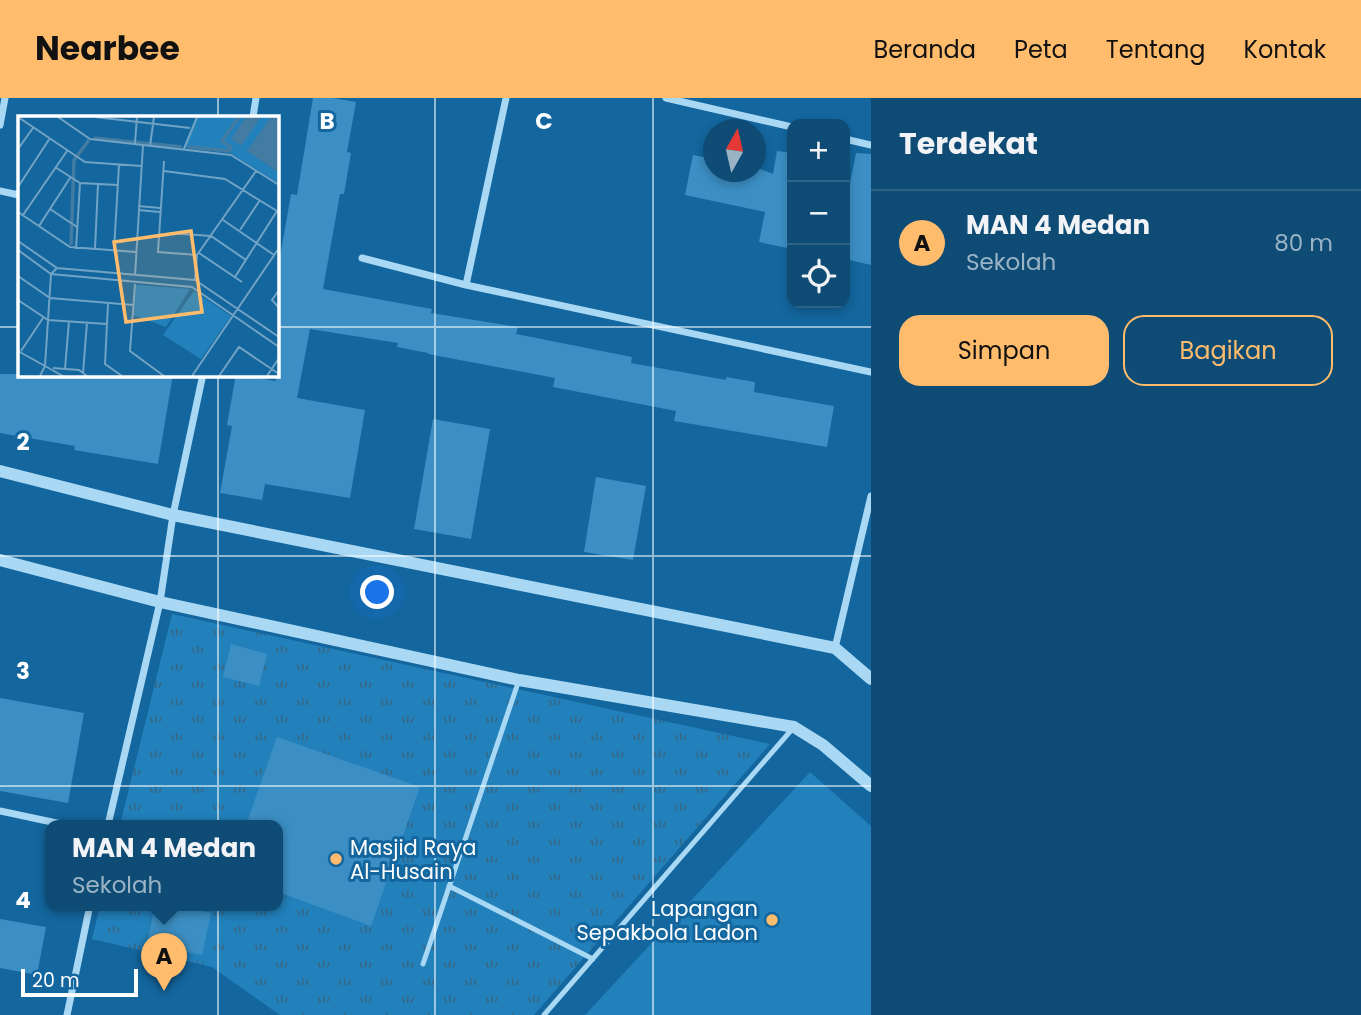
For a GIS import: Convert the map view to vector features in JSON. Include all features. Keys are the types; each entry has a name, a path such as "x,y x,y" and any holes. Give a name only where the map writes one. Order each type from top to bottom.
{"street":[{"path":"0,125 5,98"},
{"path":"253,116 256,98"},
{"path":"466,285 506,98"},
{"path":"666,98 787,126"},
{"path":"850,140 871,145"},
{"path":"0,191 18,195"},
{"path":"362,258 466,285 871,372"},
{"path":"109,820 160,603 173,515 203,376"},
{"path":"0,471 173,515 835,648 871,679"},
{"path":"835,648 871,496"},
{"path":"0,561 160,603 519,680 793,727 823,745 871,786"},
{"path":"0,811 45,821"},
{"path":"67,1015 89,911"}],"lane":[{"path":"423,964 519,680"},
{"path":"544,1015 793,727"},
{"path":"449,886 593,959"}],"green space":[{"path":"172,614 770,744 534,1015 280,1015 212,967 92,939 99,911 283,911 283,820 121,820"},
{"name":"Lapangan Sepakbola Ladon","path":"810,772 871,826 871,1015 585,1015"}],"building":[{"path":"313,98 356,102 347,152 351,153 344,194 340,194 323,289 432,309 431,313 518,327 516,334 632,357 631,363 726,380 726,377 755,382 754,392 834,406 827,447 674,421 676,411 553,387 555,378 428,354 397,347 398,343 310,329 297,398 365,410 350,498 265,484 262,500 220,493 232,426 227,425 236,376 276,381 278,376 278,269 291,194 297,195"},
{"path":"777,151 787,152 787,248 759,242 765,212 685,195 693,155 703,157 703,182 766,182 766,171 773,174"},
{"path":"856,153 871,154 871,265 850,260 850,184"},
{"path":"0,374 173,376 158,464 74,450 75,446 0,433"},
{"path":"433,419 490,429 471,539 414,529"},
{"path":"596,477 646,486 633,560 584,552"},
{"path":"231,644 267,654 259,686 223,677"},
{"path":"0,698 84,713 68,803 0,791"},
{"name":"Masjid Raya Al-Husain","path":"277,737 420,787 371,926 283,894 283,820 248,820"},
{"path":"154,911 211,913 202,955 147,944"},
{"path":"0,919 46,927 37,975 0,968"}],"place":[{"name":"Masjid Raya Al-Husain","path":"336,859"},
{"name":"Lapangan Sepakbola Ladon","path":"772,920"},
{"name":"MAN 4 Medan","path":"164,991"}]}
